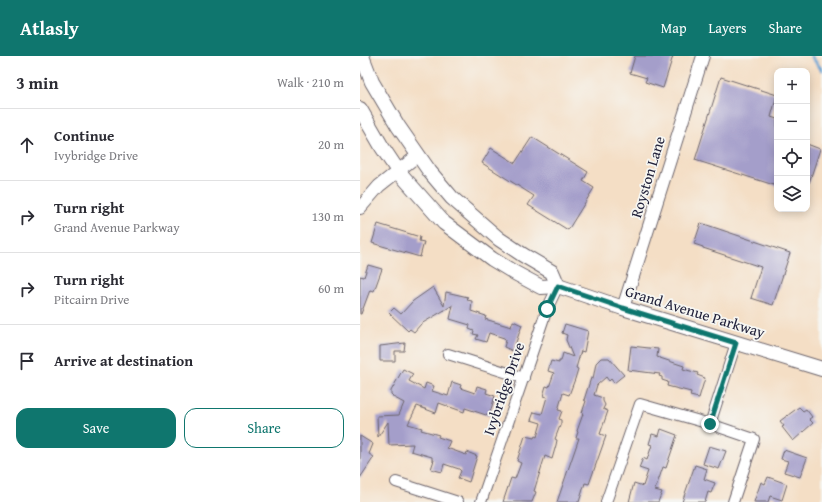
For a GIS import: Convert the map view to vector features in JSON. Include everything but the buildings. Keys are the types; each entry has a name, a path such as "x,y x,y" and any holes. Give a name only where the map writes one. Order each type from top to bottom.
{"main road":[{"path":"362,56 372,82 417,156 430,172 457,203 499,239 552,272 558,286"},
{"name":"Grand Avenue Parkway","path":"360,109 398,171 444,223 492,259 541,287 558,286 623,308 822,369"}],"street":[{"name":"Royston Lane","path":"623,308 703,56"},
{"path":"360,208 379,186 417,156"},
{"name":"Ivybridge Drive","path":"481,502 547,309 558,286"},
{"path":"710,424 736,343"},
{"path":"448,354 524,378"},
{"path":"606,502 640,404 710,424 754,439 733,502"},
{"path":"396,482 458,502"}],"waterway":[{"path":"811,56 822,70"}],"route":[{"path":"547,309 558,286 736,343 710,424"}]}
